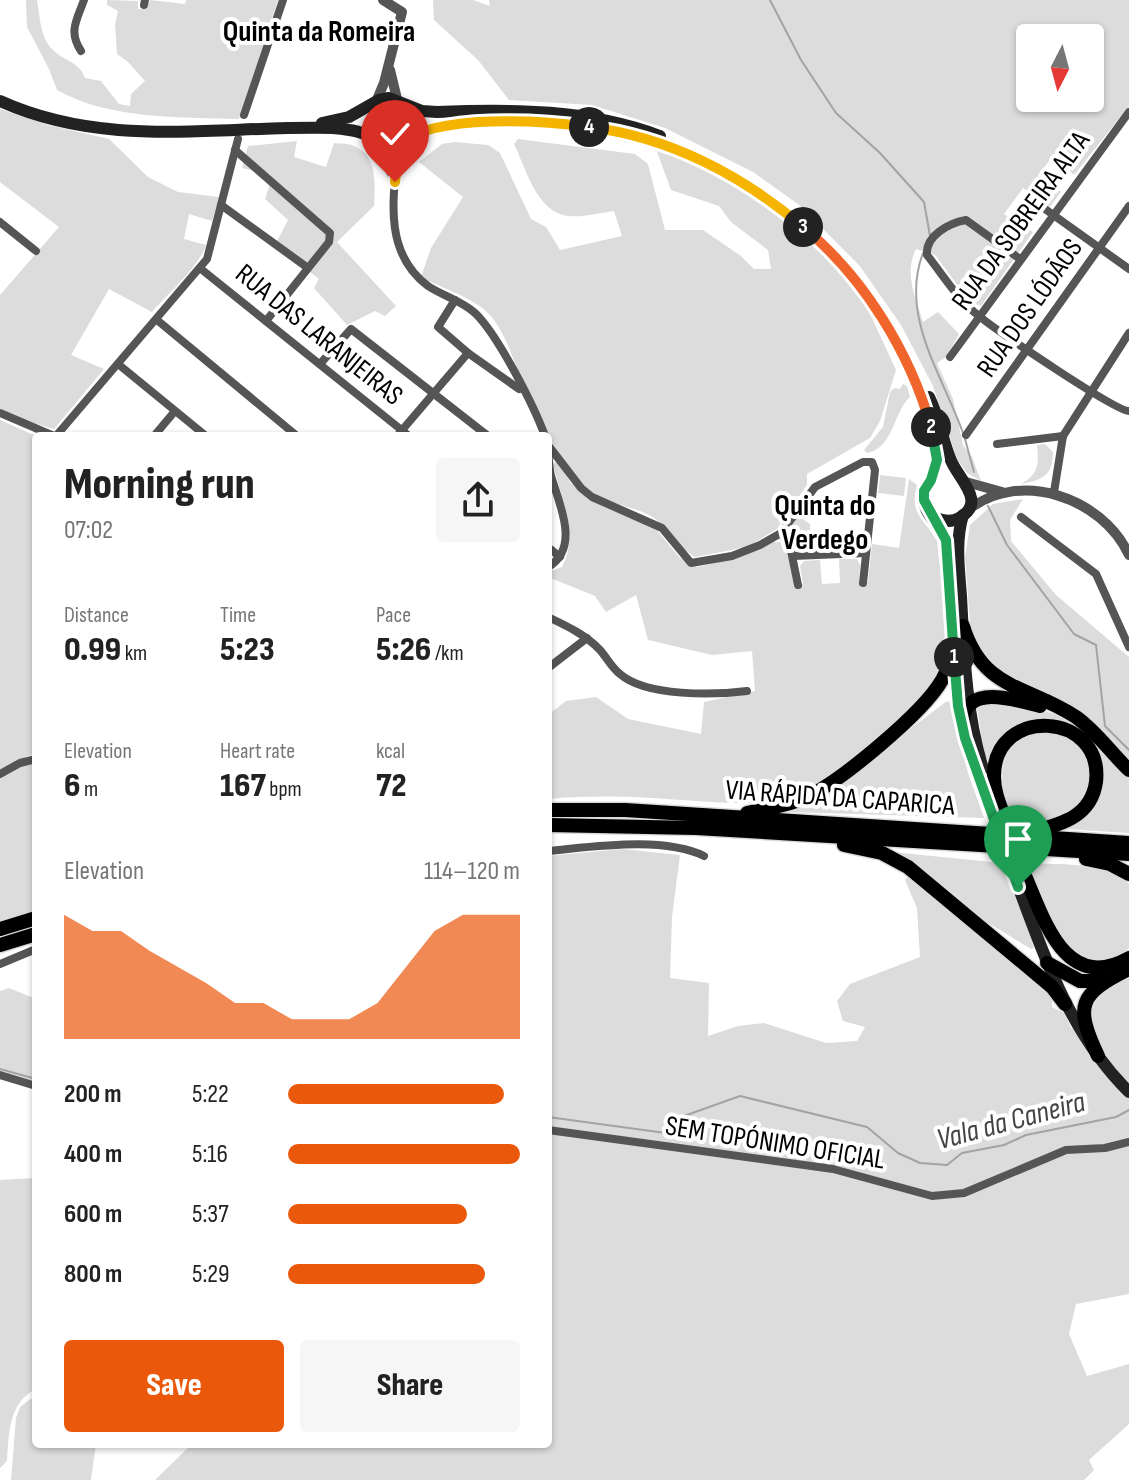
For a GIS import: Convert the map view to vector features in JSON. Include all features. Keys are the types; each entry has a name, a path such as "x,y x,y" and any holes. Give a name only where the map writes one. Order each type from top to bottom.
{"highway":[{"path":"963,626 979,662 998,678 1068,713 1093,731 1129,770"},
{"path":"732,816 790,804 833,782 869,754 934,693 948,669 953,645"},
{"path":"963,731 963,716 969,705 978,698 1003,697 1068,713"},
{"path":"1017,836 1061,825 1079,814 1090,800 1096,779 1095,762 1076,735 1058,726 1026,728 1008,740 997,756 994,773 999,818 1019,871 1051,936 1068,957 1100,967 1129,958"},
{"name":"VIA RÁPIDA DA CAPARICA","path":"552,810 625,810 732,816 1129,843"},
{"name":"VIA RÁPIDA DA CAPARICA","path":"552,825 625,825 1129,854"},
{"path":"796,835 882,853 908,867 1052,987 1065,1004"},
{"path":"1034,850 1095,861 1129,874"},
{"path":"0,929 32,919"},
{"path":"0,945 32,935"},
{"path":"1052,966 1080,981 1105,981"},
{"path":"1098,1056 1086,1031 1083,1015 1088,997 1105,981 1129,969"}],"main road":[{"path":"0,98 70,118 153,128 321,123 349,117 389,98 437,112 532,111 586,115 641,129 687,148 763,189 808,223 873,296 922,381 951,462 964,480 971,499 958,537 969,705 979,757 999,818"},
{"path":"0,98 41,116 106,129 181,134 334,128 369,136 380,144 402,141 432,127 460,124 568,124 600,128 655,142 706,162 777,204 837,260 879,314 925,407 936,450 936,464 924,496 925,504 946,540 963,731 999,818"},
{"path":"401,102 410,111 412,124 402,141"},
{"path":"369,136 365,117 373,104"},
{"path":"931,480 947,474 964,480"},
{"path":"932,516 948,521 965,514"},
{"path":"1019,871 1065,1004 1098,1056 1129,1092"},
{"path":"1052,966 1098,1056"}],"street":[{"path":"81,51 74,40 74,29 84,0"},
{"path":"244,115 283,0"},
{"path":"383,0 402,12"},
{"path":"373,104 407,0"},
{"path":"389,62 401,102"},
{"name":"RUA DA SOBREIRA ALTA","path":"950,357 1129,112"},
{"path":"58,432 201,269 207,259 238,139"},
{"path":"393,194 402,141"},
{"path":"380,144 391,167 395,237 409,264 430,288 476,314 489,328 543,432"},
{"path":"235,150 329,230 329,242 266,321"},
{"path":"1031,199 1129,269"},
{"path":"221,205 308,268"},
{"name":"RUA DOS LÓDÃOS","path":"966,435 1129,206"},
{"path":"1020,259 968,221 958,222 929,239 927,255 979,317 1091,392 1120,410 1129,411"},
{"path":"0,222 36,251"},
{"name":"RUA DAS LARANJEIRAS","path":"201,269 401,432"},
{"path":"455,300 438,327 468,353 523,392"},
{"path":"157,320 292,432"},
{"path":"320,364 351,329 483,432"},
{"path":"1054,492 1063,436 1129,333"},
{"path":"404,432 468,353"},
{"path":"118,364 201,432"},
{"path":"157,432 175,411"},
{"path":"0,413 45,432"},
{"path":"997,444 1063,436"},
{"path":"552,452 592,497 662,528 691,563 742,554 781,533 815,487 863,462 872,462 875,470 863,583"},
{"path":"964,480 1004,492 1054,492 1100,518 1129,555"},
{"path":"552,486 564,516 565,532 560,557 552,564"},
{"path":"965,514 983,499 1004,492"},
{"path":"1021,517 1096,574 1129,647"},
{"path":"781,533 793,556 798,585"},
{"path":"552,550 560,557"},
{"path":"793,556 866,553"},
{"path":"552,619 587,638 626,679 654,688 700,695 747,691"},
{"path":"552,665 587,638"},
{"path":"0,774 32,760"},
{"path":"552,851 651,846 704,856"},
{"path":"0,964 32,951"},
{"path":"0,1075 32,1085"},
{"name":"SEM TOPÓNIMO OFICIAL","path":"552,1131 833,1169 932,1196 964,1193 1066,1150 1105,1148 1129,1142"}],"shaded area":[{"path":"26,0 37,0 43,32 52,49 79,68 85,78 101,81 119,104 130,106 131,94 145,81 117,54 115,25 118,11 107,5 107,0 138,1 138,9 147,9 150,0 185,4 186,0 278,0 239,119 122,112 78,100 57,90 27,27"},
{"path":"433,0 473,0 490,6 489,0 1129,0 1129,106 1074,175 1054,155 1038,175 1061,192 1050,207 1023,188 1004,214 1033,232 981,306 970,302 935,255 916,249 913,258 912,285 923,322 938,312 959,334 946,357 937,363 953,399 963,445 972,457 981,481 967,473 957,459 933,386 901,325 859,265 798,204 753,172 665,128 592,105 509,100 478,60 434,20"},
{"path":"0,109 48,125 109,139 148,177 178,192 219,197 212,221 189,214 184,239 206,245 203,253 152,312 109,289 71,355 104,369 54,429 14,417 0,409 0,295 59,227 0,182"},
{"path":"518,139 635,154 648,164 665,230 703,230 741,256 754,269 771,269 768,250 731,222 719,206 671,190 656,149 702,166 764,201 831,258 866,305 896,370 880,421 870,438 807,474 807,485 777,529 747,547 695,557 651,516 604,499 587,489 552,441 552,432 547,432 502,333 489,314 467,299 421,277 431,248 463,197 419,162 442,144 488,145 500,153 531,219 546,227 560,250 622,236 614,211 569,216 554,211 532,186 514,144"},
{"path":"297,141 294,157 326,167 334,143 354,146 367,156 373,172 374,206 337,242 396,306 385,316 375,311 347,325 314,288 319,279 275,245 288,220 265,199 270,184 263,173 242,168 248,146"},
{"path":"903,384 907,386 910,397 883,444 867,453 864,450 883,427 890,392 894,388 900,389"},
{"path":"0,420 32,434 32,755 0,770"},
{"path":"1045,444 1053,452 1048,472 1035,481 1021,484 1036,468 1037,445"},
{"path":"558,462 570,482 589,500 656,529 679,557 697,567 733,559 772,542 780,542 787,552 795,585 803,584 800,566 804,561 820,560 822,584 840,583 839,559 857,559 860,565 859,583 868,582 872,544 899,548 909,479 917,485 916,510 937,541 946,650 936,679 883,736 818,783 789,797 776,801 738,803 625,797 552,799 552,712 566,701 596,697 628,719 701,734 704,702 755,691 752,651 712,655 648,640 636,595 606,612 595,596 552,579 552,571 562,567 569,541 567,516 553,464"},
{"path":"880,475 906,478 904,496 878,493"},
{"path":"1023,499 1010,520 1011,541 1056,595 1129,657 1129,762 980,658 970,623 965,557 970,525 993,504"},
{"path":"798,516 810,524 811,552 797,551 791,542 791,529"},
{"path":"947,701 953,704 968,773 984,818 789,812 877,754"},
{"path":"985,702 1051,713 1086,731 1129,777 1129,833 1064,829 1093,805 1101,784 1098,761 1078,729 1061,720 1028,721 990,763 984,754 977,707"},
{"path":"1045,730 1068,738 1081,751 1089,771 1086,792 1082,802 1066,817 1046,821 1010,818 1003,789 1004,763 1017,742"},
{"path":"32,765 32,911 0,921 0,778"},
{"path":"622,849 680,855 672,917 670,978 709,983 708,1036 738,1026 764,1023 826,1043 857,1041 865,1027 843,1021 837,1001 850,984 920,957 917,908 905,880 911,873 1052,997 1052,1007 1064,1013 1072,1029 1090,1022 1097,1000 1129,976 1129,1294 1076,1304 1069,1334 1087,1376 1129,1364 1129,1424 1089,1460 1094,1470 1084,1480 155,1480 188,1448 552,1448 552,856"},
{"path":"892,852 1002,863 1020,904 1034,948 972,913"},
{"path":"1029,863 1095,868 1108,871 1129,884 1129,948 1110,959 1092,960 1076,952 1062,938 1051,920"},
{"path":"9,988 32,997 32,1088 0,1079 0,991"},
{"path":"32,1178 32,1392 15,1411 7,1461 0,1468 0,1180"},
{"path":"32,1398 32,1448 95,1448 91,1480 11,1480 16,1418 20,1407"}],"waterway":[{"path":"770,0 801,60 836,113 880,153 924,202 930,236"},
{"path":"923,253 917,276 916,300 920,323 926,345 963,433"},
{"path":"965,439 974,472"},
{"path":"988,506 1007,545 1074,634 1096,645 1105,726 1129,750"},
{"name":"Vala da Caneira","path":"0,1069 32,1078"},
{"name":"Vala da Caneira","path":"552,1118 673,1134 684,1116 740,1096 867,1127 898,1153 920,1163 947,1165 962,1153 1004,1145 1026,1135 1116,1117 1129,1110"}],"district":[{"name":"Quinta da Romeira","path":"319,32"},
{"name":"Quinta do Verdego","path":"825,523"}],"route":[{"path":"395,182 399,143 432,127 513,123 600,128 655,142 706,162 744,182 777,204 837,260 879,314 925,407 937,460 924,491 924,500 926,509 942,529 946,540 957,694 963,731 1018,887"}]}
